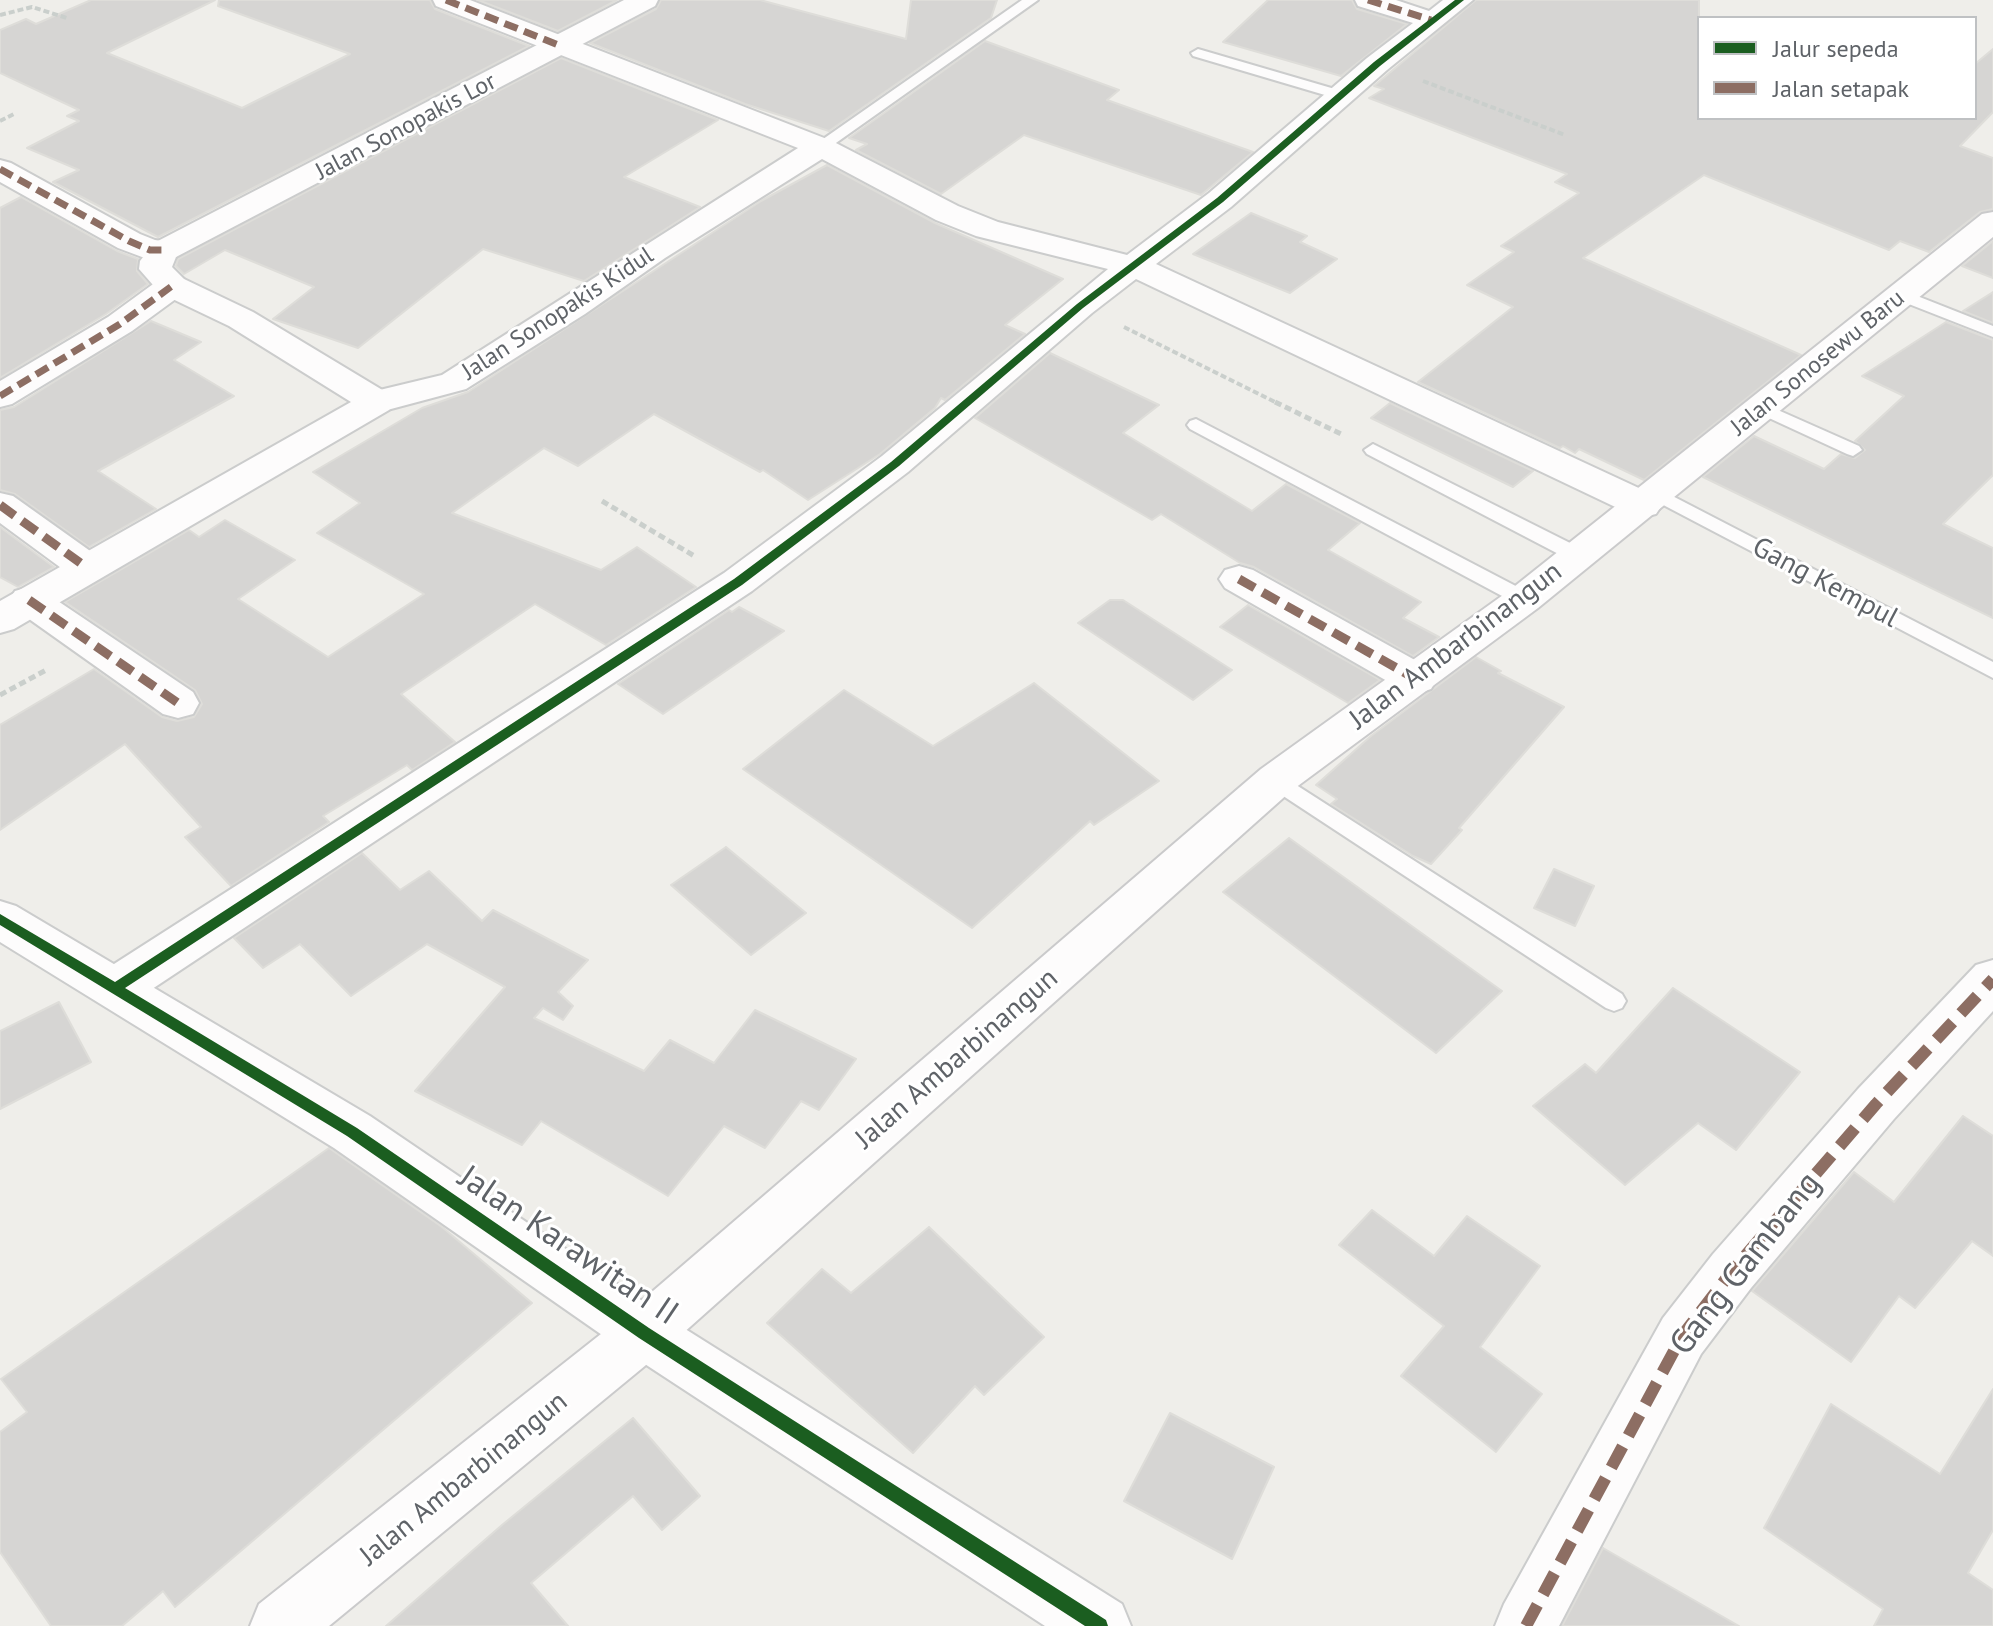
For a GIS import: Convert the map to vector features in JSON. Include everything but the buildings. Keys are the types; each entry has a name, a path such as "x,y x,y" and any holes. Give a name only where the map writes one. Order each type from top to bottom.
{"street":[{"path":"446,0 821,147 947,213 987,229 1134,266 1650,499"},
{"name":"Jalan Sonopakis Lor","path":"165,250 645,0"},
{"path":"1368,0 1446,10"},
{"path":"117,987 738,582 895,464 1080,306 1220,200 1340,95 1446,10"},
{"name":"Jalan Sonopakis Kidul","path":"14,610 376,402 454,382 654,251 821,147"},
{"path":"0,169 129,241 150,250 165,250"},
{"name":"Jalan Sonosewu Baru","path":"1650,499 1993,221"},
{"path":"165,250 156,261 155,269 172,286 241,319 376,402"},
{"path":"0,396 120,324 172,286"},
{"name":"Jalan Ambarbinangun","path":"281,1626 644,1333 1276,780 1524,599 1650,499"},
{"path":"0,505 86,567"},
{"path":"1239,579 1416,679"},
{"path":"14,610 178,703"},
{"name":"Jalan Karawitan II","path":"0,919 352,1132 644,1333 1100,1626"},
{"name":"Gang Gambang","path":"1526,1626 1682,1336 1732,1271 1876,1104 1993,979"}],"lane":[{"path":"821,147 1031,0"},
{"path":"1198,53 1340,95"},
{"path":"1902,295 1993,332"},
{"path":"1762,408 1853,450"},
{"path":"1196,425 1524,599"},
{"path":"1373,450 1577,555"},
{"name":"Gang Kempul","path":"1650,499 1993,671"},
{"path":"1276,780 1614,1001"}],"path":[{"path":"0,15 24,7 46,9 67,18"},
{"path":"1377,64 1565,135"},
{"path":"0,121 16,113"},
{"path":"1080,306 1373,450"},
{"path":"602,501 738,582"}],"marked path":[{"path":"446,0 561,46"},
{"path":"1368,0 1431,20"},
{"path":"0,169 129,241 150,250 165,250"},
{"path":"0,396 120,324 172,286"},
{"path":"0,505 86,567"},
{"path":"1239,579 1416,679"},
{"path":"29,600 178,703"},
{"path":"1526,1626 1682,1336 1732,1271 1876,1104 1993,979"}],"cycle path":[{"path":"117,987 738,582 895,464 1080,306 1220,200 1377,64 1460,0"},
{"path":"0,919 352,1132 644,1333 1100,1626"}]}
